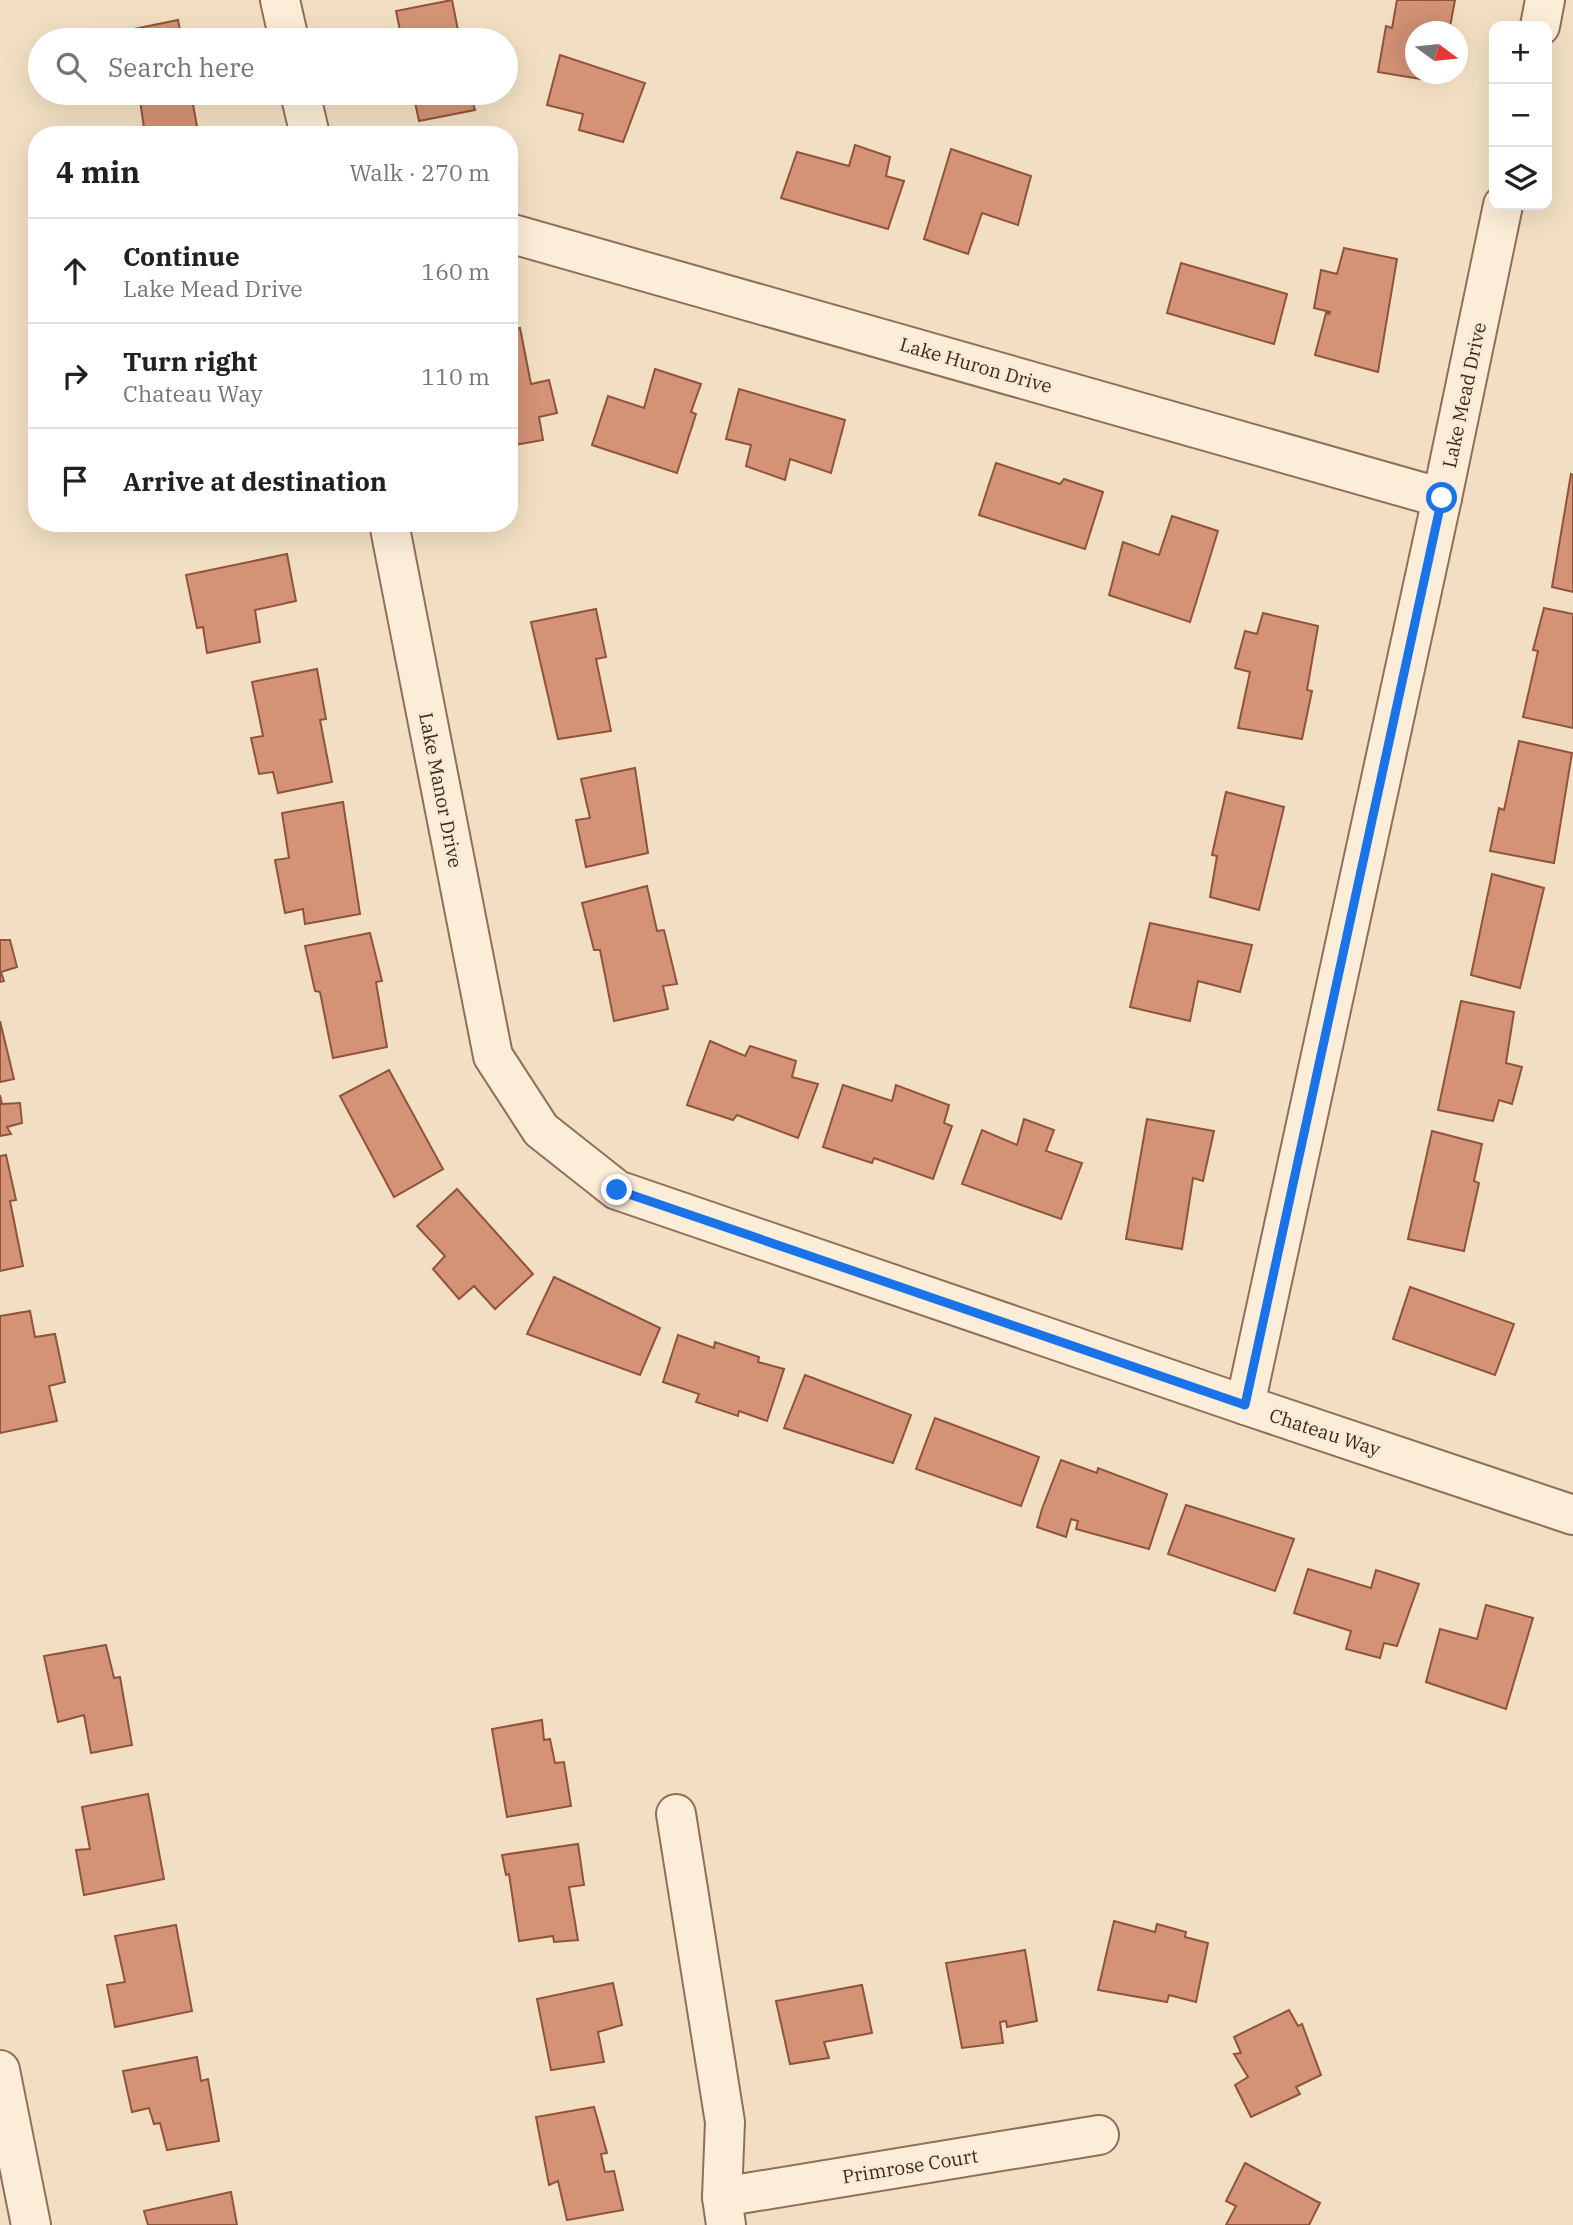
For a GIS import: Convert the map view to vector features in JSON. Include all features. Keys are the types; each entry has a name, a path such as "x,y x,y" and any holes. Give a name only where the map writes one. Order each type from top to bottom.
{"street":[{"path":"280,0 286,28"},
{"path":"1541,21 1545,0"},
{"path":"303,105 308,126"},
{"name":"Lake Mead Drive","path":"1245,1405 1502,210"},
{"name":"Lake Huron Drive","path":"518,236 1442,498"},
{"name":"Lake Manor Drive","path":"391,532 494,1056"},
{"name":"Chateau Way","path":"494,1056 541,1130 617,1190 1573,1515"},
{"path":"676,1814 725,2122 724,2211"},
{"path":"0,2070 31,2225"},
{"name":"Primrose Court","path":"724,2211 1099,2135"}],"building":[{"path":"452,0 458,28 400,28 396,11"},
{"path":"1397,0 1455,0 1451,21 1405,21 1405,76 1378,72 1386,26 1392,28"},
{"path":"178,20 180,28 139,28"},
{"path":"560,55 645,83 623,142 579,130 583,114 547,105"},
{"path":"141,105 193,105 197,126 144,126"},
{"path":"416,105 474,105 475,110 419,121"},
{"path":"855,145 890,157 886,176 904,181 888,229 781,198 797,152 849,166"},
{"path":"951,149 1031,176 1018,225 982,213 968,254 924,239"},
{"path":"1344,248 1397,259 1378,372 1315,355 1326,313 1330,312 1314,308 1321,270 1337,274"},
{"path":"1181,263 1287,294 1274,344 1167,313"},
{"path":"518,328 531,384 549,380 557,413 539,417 543,440 518,444"},
{"path":"655,369 701,384 691,412 696,414 677,473 592,445 608,396 644,408"},
{"path":"739,389 845,420 831,473 790,459 785,480 746,466 751,445 726,439"},
{"path":"996,463 1060,484 1064,479 1103,492 1085,549 979,515"},
{"path":"1571,474 1573,475 1573,592 1552,587"},
{"path":"1172,516 1218,531 1190,622 1109,595 1123,542 1159,555"},
{"path":"287,554 296,601 255,610 260,642 207,653 203,627 197,628 186,575"},
{"path":"1544,608 1573,614 1573,728 1523,717 1538,651 1533,650"},
{"path":"596,609 606,657 596,659 611,731 558,739 531,622"},
{"path":"1263,613 1318,626 1307,690 1312,691 1302,739 1238,728 1250,672 1235,668 1245,631 1257,634"},
{"path":"317,669 326,719 320,720 332,782 278,793 273,772 259,774 251,738 263,736 252,682"},
{"path":"1519,741 1572,753 1554,863 1490,851 1499,808 1504,810"},
{"path":"635,768 648,853 586,867 576,820 590,818 581,779"},
{"path":"1226,792 1284,807 1259,910 1210,897 1217,856 1212,855"},
{"path":"343,802 360,914 305,924 303,909 285,913 275,860 289,858 282,813"},
{"path":"1492,874 1544,888 1520,988 1471,975"},
{"path":"647,886 657,931 664,930 677,984 663,986 668,1009 614,1021 600,950 594,950 582,903"},
{"path":"1150,923 1252,945 1240,992 1198,981 1190,1021 1130,1007"},
{"path":"370,933 382,981 376,982 387,1047 333,1058 320,992 315,991 305,946"},
{"path":"0,940 10,940 17,967 1,972 4,981 0,982"},
{"path":"1461,1001 1514,1012 1506,1063 1522,1067 1512,1104 1499,1100 1493,1121 1438,1110"},
{"path":"0,1021 14,1079 0,1082"},
{"path":"710,1041 745,1056 750,1046 796,1061 792,1077 818,1084 798,1138 737,1115 733,1120 687,1105"},
{"path":"389,1070 443,1169 394,1197 340,1096"},
{"path":"843,1085 892,1101 896,1085 949,1105 944,1123 952,1126 933,1179 874,1158 872,1163 823,1147"},
{"path":"0,1095 2,1104 20,1103 22,1123 7,1127 11,1134 0,1136"},
{"path":"1024,1119 1054,1130 1046,1151 1082,1163 1061,1219 962,1184 982,1130 1017,1145"},
{"path":"1147,1119 1214,1131 1203,1181 1193,1178 1182,1249 1126,1239"},
{"path":"1432,1131 1482,1144 1474,1181 1479,1183 1464,1251 1408,1239"},
{"path":"6,1155 16,1200 10,1201 23,1266 0,1271 0,1156"},
{"path":"457,1189 533,1274 495,1309 474,1286 459,1299 433,1269 445,1256 417,1226"},
{"path":"554,1277 660,1328 640,1375 527,1334"},
{"path":"1410,1287 1514,1324 1495,1375 1393,1339"},
{"path":"30,1311 35,1337 55,1334 65,1382 49,1386 57,1421 0,1433 0,1316"},
{"path":"678,1335 714,1348 715,1342 759,1357 758,1362 784,1369 767,1421 739,1411 738,1416 696,1402 699,1394 663,1382"},
{"path":"805,1375 911,1415 893,1463 784,1428"},
{"path":"935,1418 1039,1457 1021,1506 916,1469"},
{"path":"1061,1460 1097,1473 1098,1468 1167,1494 1149,1549 1076,1529 1078,1521 1071,1519 1066,1537 1037,1527"},
{"path":"1186,1505 1294,1539 1275,1591 1168,1554"},
{"path":"1308,1569 1371,1588 1376,1570 1419,1584 1397,1646 1384,1643 1380,1658 1346,1649 1351,1631 1294,1613"},
{"path":"1486,1605 1533,1618 1506,1709 1426,1682 1440,1629 1477,1639"},
{"path":"106,1645 114,1678 120,1677 132,1745 91,1753 84,1715 58,1722 44,1656"},
{"path":"542,1720 544,1740 550,1739 555,1763 564,1762 571,1806 507,1817 492,1729"},
{"path":"148,1794 164,1879 84,1895 76,1850 90,1849 82,1807"},
{"path":"578,1844 584,1885 569,1887 578,1940 554,1942 553,1936 519,1941 509,1874 506,1875 502,1855"},
{"path":"1114,1921 1155,1932 1157,1924 1186,1932 1185,1937 1208,1943 1196,2002 1169,1995 1167,2002 1098,1990"},
{"path":"176,1925 192,2011 115,2027 107,1985 125,1982 115,1936"},
{"path":"1025,1950 1037,2021 1007,2027 1006,2021 1000,2022 1003,2043 962,2048 946,1963"},
{"path":"613,1983 622,2025 598,2032 604,2062 551,2070 537,1999"},
{"path":"862,1985 872,2033 824,2042 829,2058 790,2064 776,2001"},
{"path":"1289,2010 1298,2026 1302,2024 1321,2075 1296,2087 1300,2094 1251,2117 1235,2085 1248,2077 1234,2054 1241,2053 1234,2037"},
{"path":"197,2057 201,2081 208,2079 219,2141 167,2150 160,2123 154,2124 149,2108 132,2112 123,2071"},
{"path":"594,2107 607,2153 601,2154 605,2172 614,2171 623,2210 567,2220 558,2181 549,2185 536,2117"},
{"path":"1245,2163 1320,2203 1309,2225 1226,2225 1236,2206 1226,2201"},
{"path":"231,2192 237,2225 148,2225 144,2211"}],"route":[{"path":"617,1190 1245,1405 1442,498"}]}
